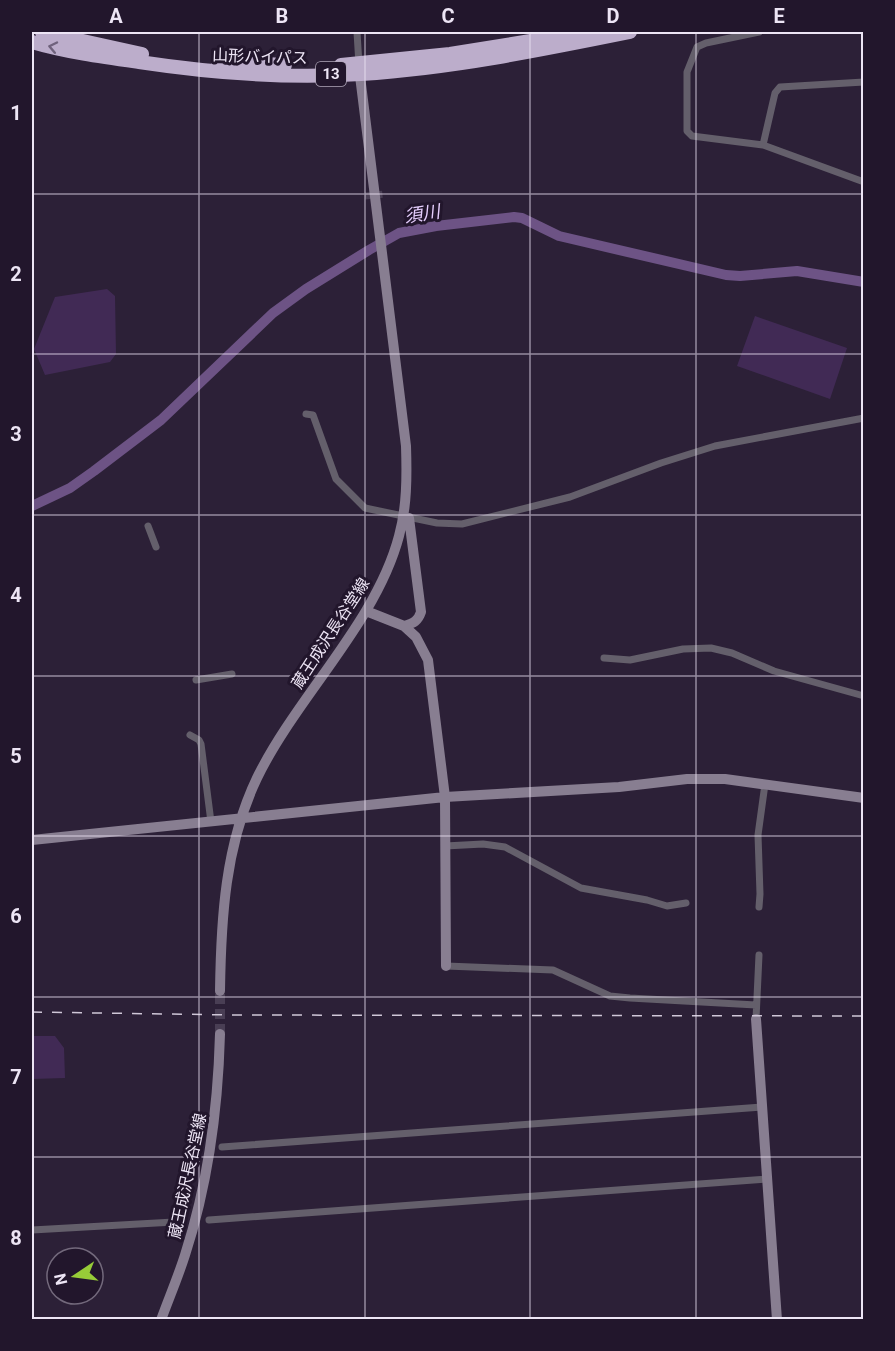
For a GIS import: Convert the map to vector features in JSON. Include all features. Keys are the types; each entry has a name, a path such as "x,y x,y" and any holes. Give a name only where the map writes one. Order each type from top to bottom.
{"highway":[{"name":"山形バイパス","path":"42,32 110,48 181,59 359,69 588,32"},
{"name":"山形バイパス","path":"32,42 181,69 294,75 359,69 454,65 630,32"}],"street":[{"path":"357,32 359,69"},
{"path":"759,32 697,47 687,72 687,131 692,136 763,145 864,182"},
{"name":"蔵王成沢長谷堂線","path":"220,991 224,896 241,820 256,779 280,735 366,611 389,565 405,517 407,462 359,69"},
{"path":"763,145 775,93 780,87 864,82"},
{"path":"306,414 313,415 336,479 365,508 405,517 462,524 579,495 661,463 715,446 864,418"},
{"path":"404,626 418,619 421,612 405,517"},
{"path":"148,526 156,547"},
{"path":"366,611 404,626 416,637 428,660 445,797 446,966 553,970 610,996 630,999 756,1005"},
{"path":"604,658 630,660 683,649 711,648 732,653 774,671 864,696"},
{"path":"196,680 232,674"},
{"path":"189,735 199,740 201,744 211,822"},
{"path":"32,840 445,797 618,787 687,779 725,779 864,798"},
{"path":"759,907 758,835 765,784"},
{"path":"446,846 483,844 505,847 581,888 667,906 686,903"},
{"path":"759,955 756,1019 777,1320"},
{"name":"蔵王成沢長谷堂線","path":"161,1320 185,1254 205,1180 218,1095 220,1034"},
{"path":"222,1147 762,1107"},
{"path":"209,1220 767,1179"},
{"path":"32,1230 174,1222"}],"shaded area":[{"path":"107,289 115,296 116,354 110,362 45,375 34,349 55,297"},
{"path":"755,316 847,348 830,399 737,366"},
{"path":"32,1036 55,1036 64,1048 65,1078 32,1079"}],"waterway":[{"name":"須川","path":"32,506 70,488 161,420 273,313 306,289 399,233 436,226 514,217 522,218 559,236 726,275 797,271 864,282"}],"tunnel":[{"path":"365,196 385,194"},
{"path":"220,991 220,1034"}],"railway":[{"path":"32,1012 235,1015 864,1016"}]}
